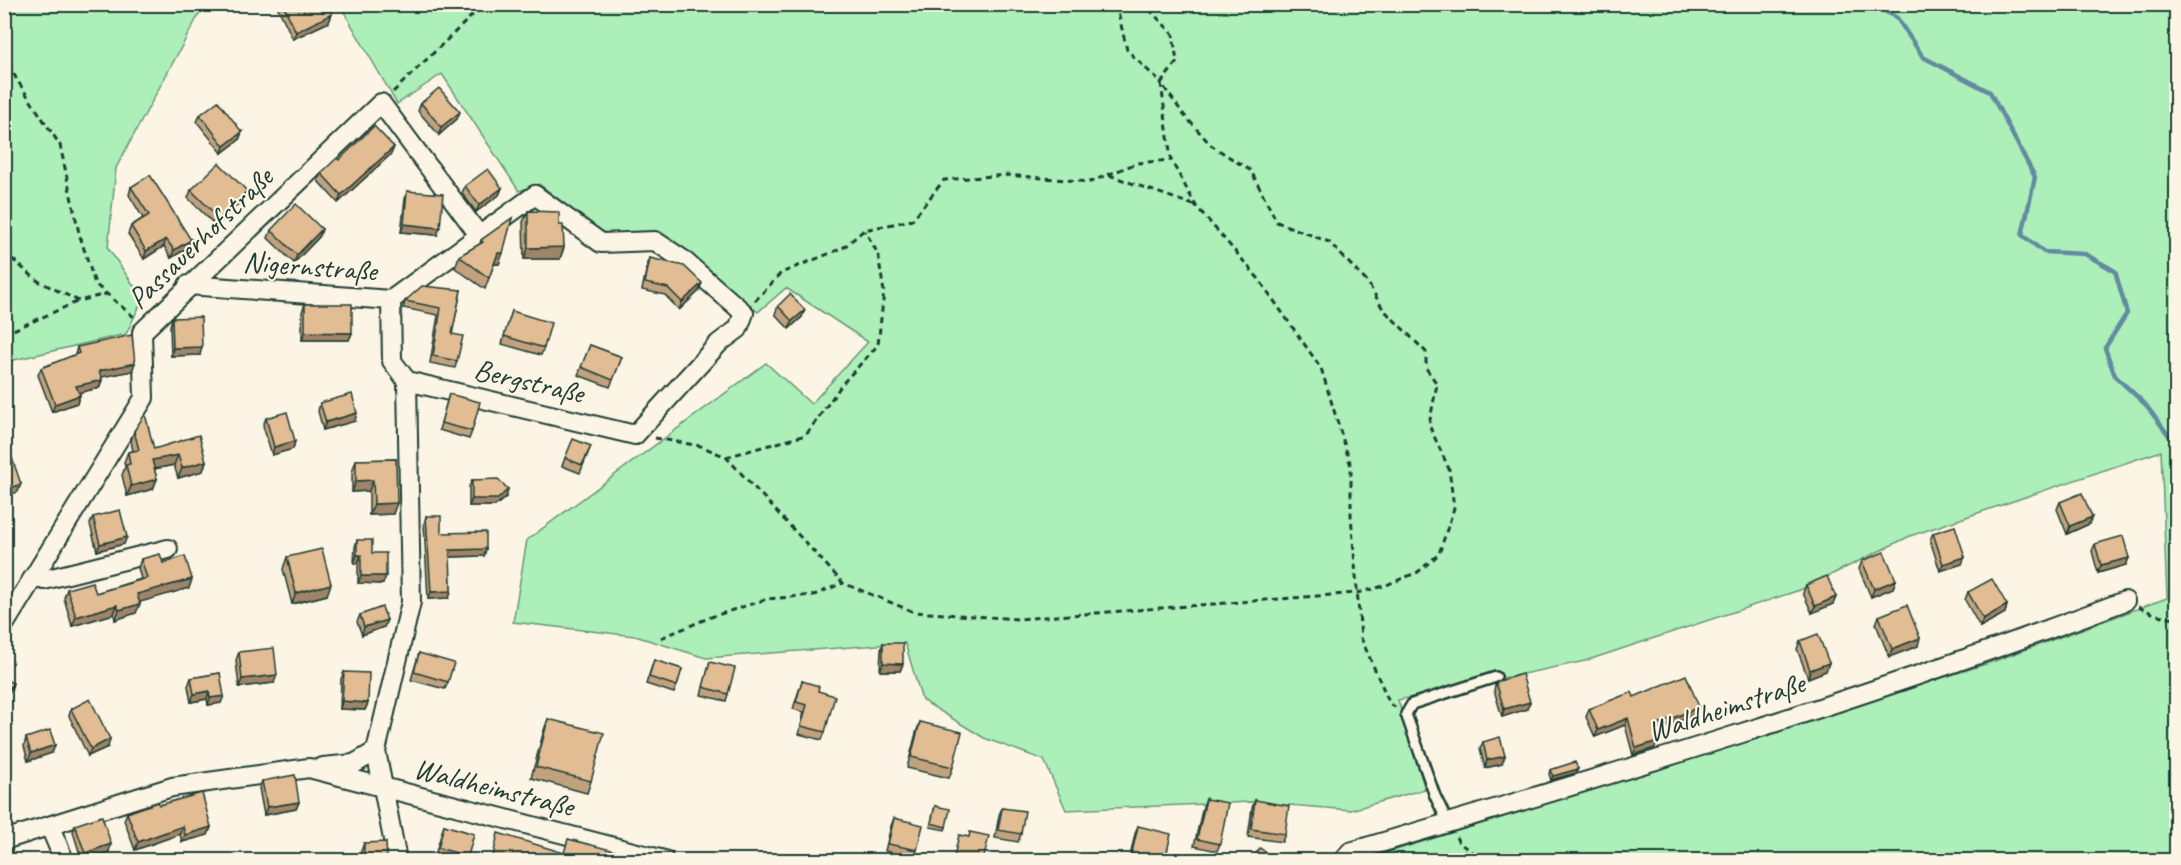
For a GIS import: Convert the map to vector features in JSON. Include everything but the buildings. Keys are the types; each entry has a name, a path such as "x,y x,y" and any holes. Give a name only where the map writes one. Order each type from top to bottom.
{"street":[{"path":"381,104 479,235"},
{"name":"Passauerhofstraße","path":"4,625 144,398 142,332 188,285 381,104"},
{"name":"Nigernstraße","path":"188,285 391,300 536,195 601,243 654,241 682,259 744,313"},
{"path":"391,300 392,361 407,381 411,602 376,751 397,861"},
{"path":"636,435 719,343 738,329 744,313"},
{"name":"Bergstraße","path":"407,381 636,435"},
{"path":"36,576 44,580 168,549"},
{"name":"Waldheimstraße","path":"1344,861 1350,852 1560,790 1966,660 2125,601"},
{"name":"Waldheimstraße","path":"4,840 172,787 354,764 376,751"},
{"name":"Waldheimstraße","path":"309,768 653,859"},
{"path":"50,826 64,861"}],"lane":[{"path":"1448,823 1406,714 1412,704 1496,677"}],"path":[{"path":"381,104 484,4"},
{"path":"636,435 701,446 726,457 843,583 914,612 1018,619 1357,593 1384,586 1418,572 1439,554 1454,508 1449,469 1429,425 1437,384 1426,368 1426,352 1383,309 1368,284 1329,242 1277,222 1251,171 1211,145 1184,115 1161,83 1127,50 1116,4"},
{"path":"1144,4 1173,34 1177,62 1161,83 1171,160 1196,206 1258,278 1321,368 1351,466 1351,515 1362,639 1390,704 1406,714"},
{"path":"4,55 17,80 60,145 79,233 95,284 132,313 142,332"},
{"path":"744,313 781,273 843,248 864,230 912,220 944,180 1007,175 1090,182 1137,163 1171,160"},
{"path":"1108,175 1196,206"},
{"path":"726,457 806,435 843,383 878,345 884,292 878,254 864,230"},
{"path":"4,252 38,281 79,301"},
{"path":"4,334 79,301 108,294"},
{"path":"661,638 711,617 767,599 814,595 843,583"},
{"path":"2125,601 2157,615 2176,618"},
{"path":"1448,823 1459,843 1484,861"}],"green space":[{"path":"5,4 204,5 116,168 108,248 143,299 126,334 5,362"},
{"path":"340,5 2176,5 2176,860 1364,860 1989,663 2167,598 2161,451 1910,536 1800,590 1585,661 1398,700 1425,789 1351,810 1251,802 1066,810 1044,760 984,738 922,700 905,643 706,658 635,636 513,622 527,540 766,363 811,404 868,342 786,288 758,312 662,235 602,233 539,184 519,191 442,74 397,104"}],"waterway":[{"path":"1873,4 1897,18 1923,57 1990,92 2035,177 2022,235 2044,252 2085,254 2115,271 2127,313 2105,348 2115,376 2145,404 2176,445"}]}
